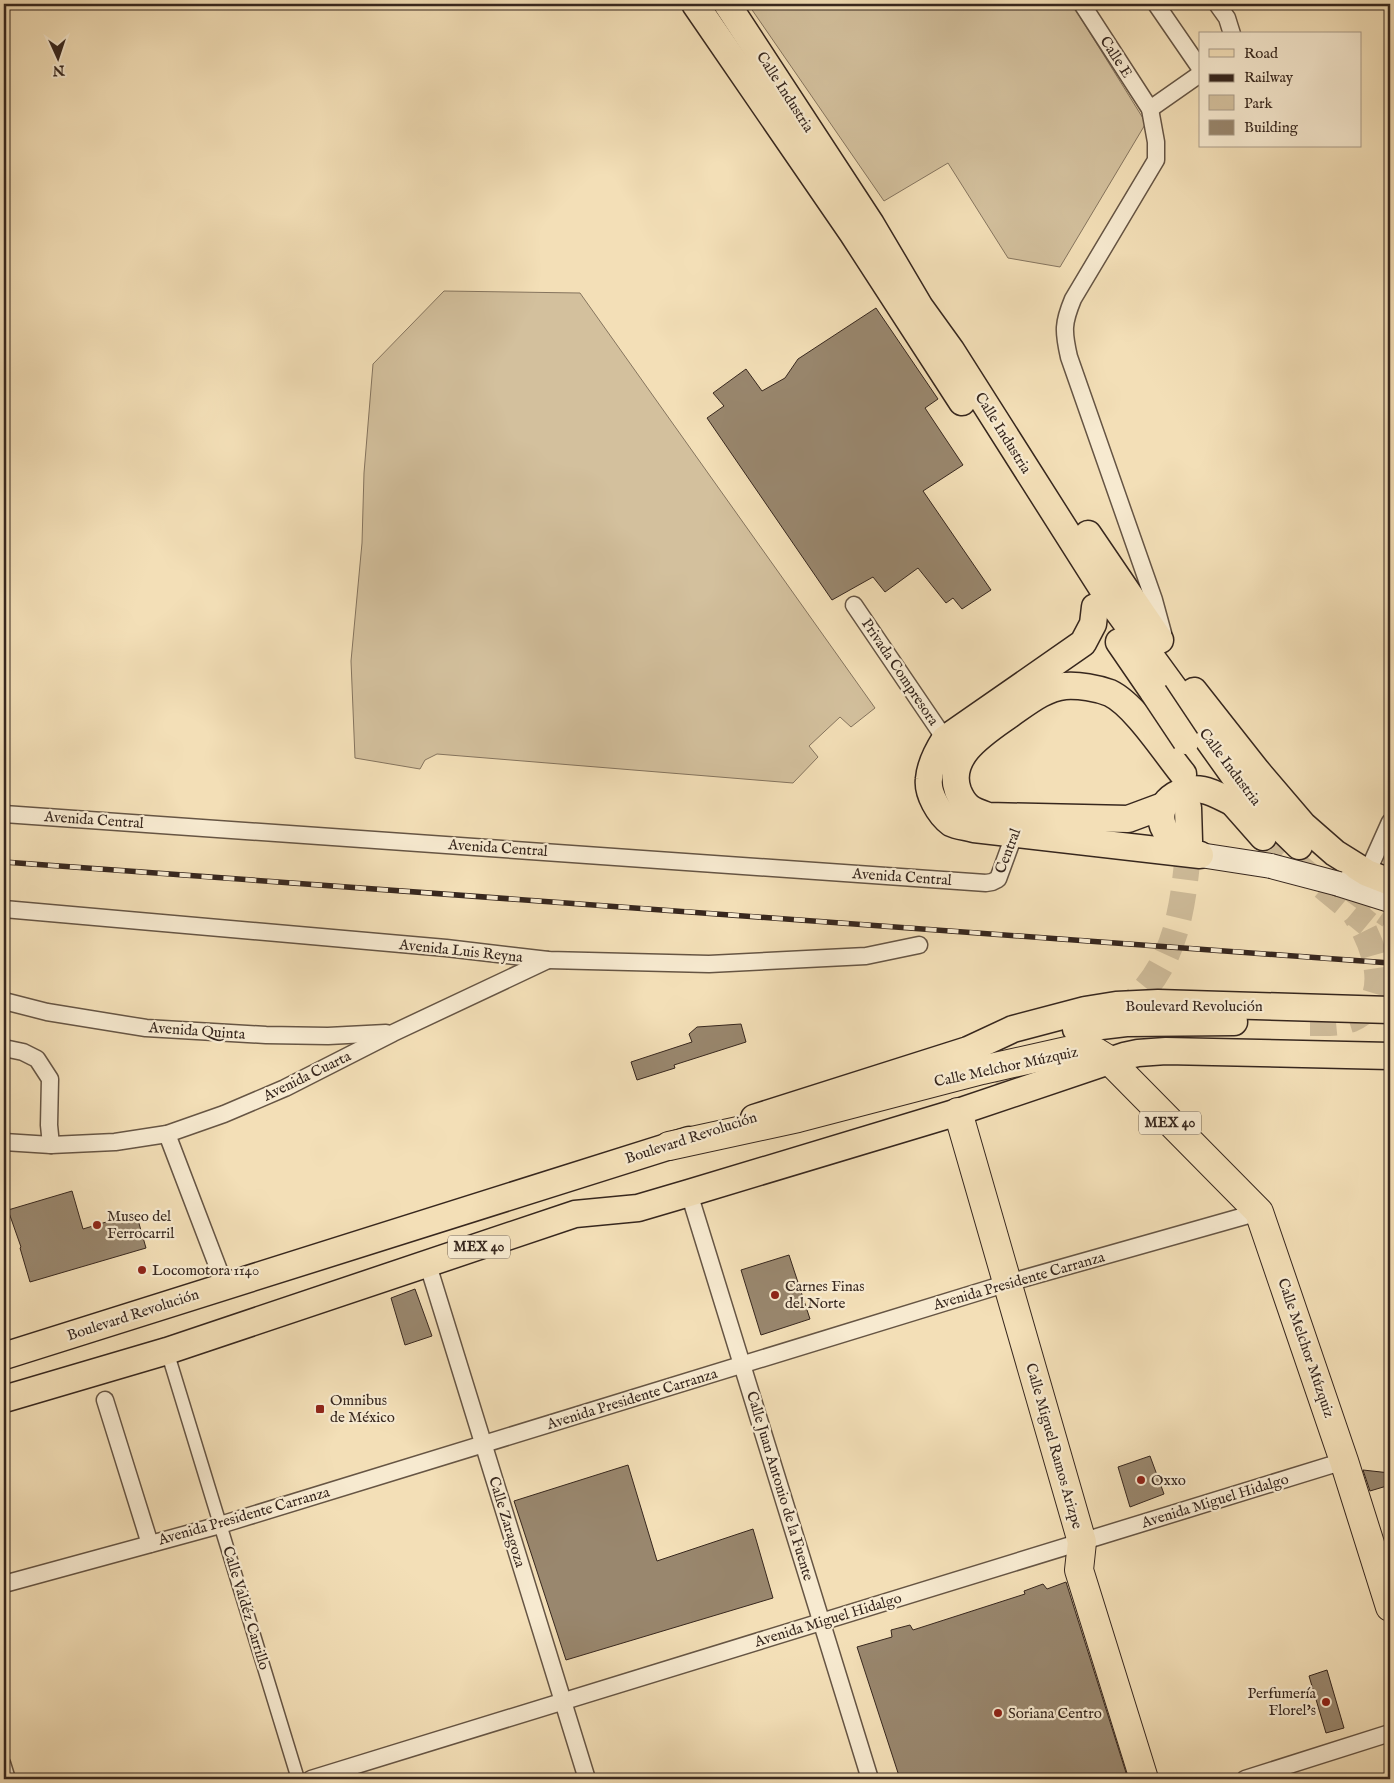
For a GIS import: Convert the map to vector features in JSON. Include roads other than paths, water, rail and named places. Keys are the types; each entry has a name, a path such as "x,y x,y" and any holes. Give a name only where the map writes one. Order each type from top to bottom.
{"highway":[{"name":"Calle Melchor Múzquiz","path":"669,1146 798,1118 982,1070 1067,1051 1086,1050 1096,1052 1109,1060 1259,1212 1344,1461 1390,1607"},
{"name":"Calle Miguel Ramos Arizpe","path":"958,1112 1082,1542 1079,1570 1144,1779"}],"main road":[{"name":"Calle Industria","path":"695,4 853,234 1095,607 1165,692 1202,731 1249,797 1299,846"},
{"name":"Calle Industria","path":"727,4 871,224 920,306 951,350 1109,599 1165,692 1186,740 1232,802 1263,837"},
{"path":"871,224 941,317 1167,650 1184,679 1257,771 1303,825 1364,882 1390,900"},
{"path":"1095,607 1093,624 1083,643 945,739 934,761 928,779 932,795 940,811 952,824 974,829 1018,824 1128,819 1163,806 1169,799 1190,790 1204,790 1232,802"},
{"path":"1165,692 1184,778 1146,726 1125,704 1110,694 1080,686 1064,686 1037,696 995,725 964,752 959,761 956,776 958,788 961,798 969,809 1018,824 1194,848"},
{"path":"1163,806 1164,828 1169,836 1180,846 1271,866 1364,882"},
{"path":"1188,808 1194,848"},
{"name":"Boulevard Revolución","path":"4,1356 968,1050 1013,1029 1085,1010 1116,1005 1158,1003 1390,1010"},
{"path":"968,1050 1024,1043 1050,1034 1091,1026 1126,1023 1310,1023"},
{"path":"1109,1060 1138,1053 1166,1051 1390,1056"},
{"name":"MEX 40","path":"4,1399 167,1351 428,1265 575,1214 638,1208 958,1112 1109,1060"},
{"path":"575,1214 815,1138 996,1084"}],"street":[{"name":"Calle E","path":"1082,4 1150,109"},
{"path":"1156,4 1199,67"},
{"path":"1217,4 1228,18 1232,32"},
{"path":"1167,650 1154,600 1072,366 1064,335 1066,316 1073,299 1156,160 1156,142 1150,109 1199,75"},
{"name":"Privada Compresora","path":"854,605 945,739"},
{"name":"Avenida Central","path":"4,814 992,882"},
{"path":"1364,882 1390,822"},
{"name":"Central","path":"992,882 998,879 1018,824"},
{"name":"Avenida Luis Reyna","path":"4,909 446,948 548,960 710,964 866,956 919,945"},
{"name":"Avenida Cuarta","path":"4,1142 51,1145 115,1142 167,1134 224,1114 285,1088 393,1033 548,960"},
{"name":"Avenida Quinta","path":"4,1001 47,1012 146,1028 274,1035 328,1036 393,1033"},
{"path":"4,1048 23,1052 37,1059 50,1079 49,1125 51,1145"},
{"path":"167,1134 225,1286"},
{"name":"Calle Juan Antonio de la Fuente","path":"689,1193 870,1779"},
{"name":"Avenida Presidente Carranza","path":"4,1584 220,1525 1008,1283 1259,1212"},
{"name":"Calle Zaragoza","path":"428,1265 587,1779"},
{"name":"Calle Valdéz Carrillo","path":"167,1351 298,1779"},
{"path":"104,1400 150,1544"},
{"name":"Avenida Miguel Hidalgo","path":"311,1779 1344,1461"},
{"path":"1245,1779 1390,1733"},
{"path":"4,1763 9,1779"}],"tunnel":[{"path":"1263,837 1368,924"},
{"path":"1118,1015 1138,997 1153,979 1165,958 1173,937 1184,891 1189,841"},
{"path":"1352,889 1390,916"},
{"path":"1310,1023 1347,1021 1365,1011 1373,1000 1377,987 1374,957 1363,927 1355,914"},
{"path":"996,1084 1036,1061"}],"railway":[{"path":"4,862 1390,963"}],"place":[{"name":"Museo del Ferrocarril","path":"97,1225"},
{"name":"Locomotora 1140","path":"142,1270"},
{"name":"Carnes Finas del Norte","path":"775,1295"},
{"name":"Omnibus de México","path":"320,1409"},
{"name":"Oxxo","path":"1141,1480"},
{"name":"Perfumería Florel's","path":"1326,1702"},
{"name":"Soriana Centro","path":"998,1713"}]}
